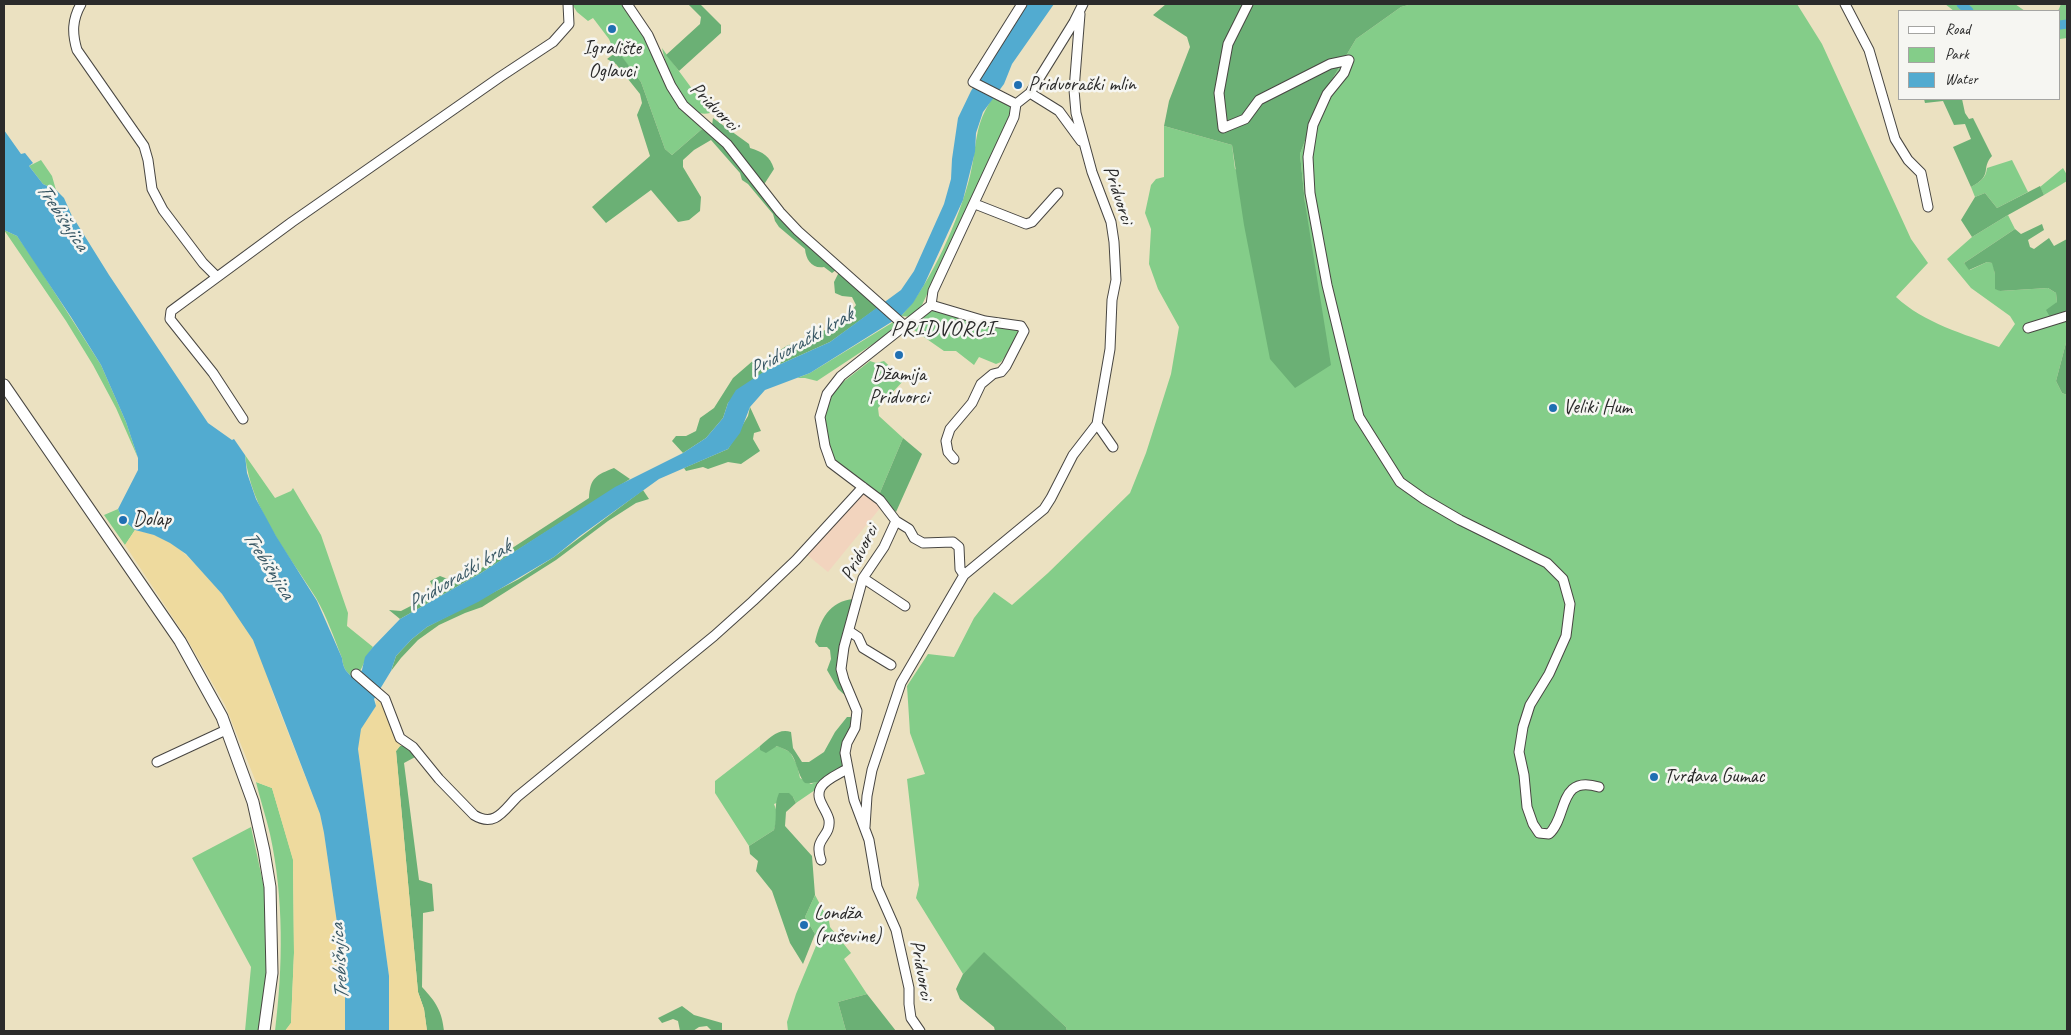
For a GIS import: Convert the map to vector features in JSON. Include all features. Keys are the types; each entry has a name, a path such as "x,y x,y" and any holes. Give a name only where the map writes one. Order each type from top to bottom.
{"main road":[{"path":"4,385 180,641 222,717 253,802 270,887 272,974 264,1031"}],"street":[{"path":"81,4 74,20 74,38 78,50 144,146 152,189 163,210 216,277"},
{"path":"243,419 213,373 170,319 171,311 216,277 500,76 553,42 569,24 568,4"},
{"name":"Pridvorci","path":"627,4 648,35 671,86 683,105 727,144 775,206 798,231 906,327"},
{"path":"954,459 948,452 946,441 950,429 972,403 981,384 993,374 1001,372 1006,366 1024,331 1021,326 985,321 930,306 933,291 975,204 1014,116 1016,104 995,95 973,82 1022,4"},
{"path":"1248,4 1228,44 1219,93 1223,128 1245,119 1259,100 1330,64 1349,60 1344,73 1327,94 1313,125 1308,157 1310,192 1327,285 1359,417 1400,482 1438,508 1547,563 1563,579 1570,604 1566,636 1549,674 1530,705 1523,727 1519,752 1524,775 1527,807 1533,824 1539,833 1549,834 1555,828 1567,794 1576,788 1588,784 1599,787"},
{"path":"1845,4 1870,50 1895,139 1908,160 1921,174 1928,207"},
{"name":"Pridvorci","path":"1016,104 1030,93 1082,6"},
{"name":"Pridvorci","path":"865,828 867,796 872,770 900,683 928,639 951,595 964,575 1044,509 1073,455 1097,424 1110,348 1112,300 1116,280 1111,222 1083,144 1076,113 1074,90 1082,6"},
{"path":"1030,93 1059,111 1083,144"},
{"path":"975,204 1026,224 1032,222 1058,193"},
{"name":"Pridvorci","path":"920,1031 911,1018 909,988 896,930 877,887 869,840 854,800 846,769 845,753 847,743 855,728 857,711 841,669 841,660 863,578 884,547 896,521 880,500 831,463 820,417 822,408 834,384 841,376 906,327 930,306"},
{"path":"2028,328 2067,316"},
{"path":"1097,424 1113,447"},
{"path":"356,674 385,699 400,738 413,746 439,778 474,815 481,820 495,818 517,797 714,636 796,560 863,487"},
{"path":"896,521 909,529 914,538 923,543 953,542 959,547 960,570 964,575"},
{"path":"863,578 887,592 905,606"},
{"path":"849,631 858,637 863,648 891,664"},
{"path":"157,762 226,730"},
{"path":"821,860 818,848 820,840 826,834 829,819 819,800 818,793 822,786 846,769"}],"shaded area":[{"path":"863,492 881,507 828,572 806,554"}],"green space":[{"path":"572,4 622,4 646,39 677,102 702,129 672,155 665,149 641,82 620,55 615,53 609,39 593,18 588,21 577,12"},
{"path":"688,4 700,4 721,25 721,33 679,71 666,55 700,24 701,17"},
{"path":"1166,4 1412,4 1401,7 1356,39 1321,98 1300,154 1305,203 1331,365 1295,388 1270,359 1244,225 1232,145 1164,126 1169,101 1190,47 1187,37 1153,15"},
{"path":"1412,4 1797,4 1822,44 1911,239 1928,263 1896,297 1932,321 1999,347 2015,324 2010,316 1971,288 1947,259 1972,237 2008,215 2015,229 1964,263 1970,270 1987,262 1993,263 1995,285 2000,291 2048,288 2056,293 2057,302 2050,317 2067,312 2067,339 2056,381 2062,393 2067,395 2067,1031 1067,1031 1066,1027 984,953 963,974 916,898 919,885 907,779 925,774 910,733 907,686 928,654 954,657 974,618 994,592 1012,605 1048,573 1130,493 1146,453 1171,374 1179,327 1158,289 1149,264 1151,229 1145,213 1151,185 1156,179 1164,177 1164,126 1232,145 1235,169 1305,203 1300,154 1321,98 1356,39 1401,7"},
{"path":"1945,4 2015,4 2024,10 1953,10"},
{"path":"2061,4 2067,4 2067,38 2061,39 2061,10 2058,10"},
{"path":"662,48 710,113 700,113 692,109 684,101 677,91 667,68"},
{"path":"615,53 620,54 641,82 665,149 672,155 702,129 714,136 836,270 832,273 824,267 816,267 810,263 805,249 779,227 773,214 748,184 742,180 740,173 711,140 694,150 683,160 683,167 701,197 700,211 689,220 678,222 651,190 606,223 592,207 650,156 637,115 642,103 640,94 616,64 607,59"},
{"path":"994,96 1013,109 922,305 912,317 901,316 923,287 943,250 959,211 970,176 979,126"},
{"path":"1924,100 1962,100 1965,113 1969,119 1973,118 1992,156 1987,165 1985,175 1978,183 1971,187 1953,147 1971,139 1965,124 1954,125 1943,101 1925,103"},
{"path":"713,118 749,144 750,148 768,158 774,169 763,186 722,133 712,126"},
{"path":"41,160 52,176 56,190 43,184 29,166"},
{"path":"2012,160 2028,192 1997,208 1985,193 1975,197 1971,187 1984,178 1987,168"},
{"path":"2063,168 2067,175 2067,181 2044,195 2040,187"},
{"path":"2040,186 2044,195 1972,237 1961,220 1975,197 1985,193 1997,208"},
{"path":"2042,224 2044,230 2028,240 2030,247 2034,249 2049,238 2054,246 2067,239 2067,312 2050,317 2046,310 2057,302 2056,293 2048,288 2000,291 1995,289 1995,274 1992,263 1987,262 1969,270 1964,263 2015,229 2021,234"},
{"path":"4,230 17,236 101,365 126,422 138,458 116,408 93,365 66,321"},
{"path":"839,272 880,306 830,342 765,371 728,403 723,418 706,438 683,453 672,441 676,436 686,436 696,431 700,418 714,408 733,378 755,359 760,363 788,345 798,344 843,323 856,305 852,297 835,293 834,282"},
{"path":"938,309 1019,331 1018,338 1001,362 996,364 979,357 974,365 956,351 944,351 911,328 930,312"},
{"path":"895,321 899,328 882,342 878,341 873,344 817,381 797,378 810,373"},
{"path":"2067,339 2067,395 2062,393 2056,381"},
{"path":"870,361 876,363 884,361 904,380 878,408 879,416 903,438 879,495 834,462 827,445 823,409 838,386"},
{"path":"750,407 761,431 754,433 753,439 760,451 741,464 728,462 708,469 703,467 686,471 684,468 728,449 748,416"},
{"path":"903,438 922,454 896,512 879,495"},
{"path":"245,455 275,498 291,491 293,488 321,535 348,613 347,626 373,647 355,679 344,668 342,658 324,613 316,598 263,513 249,475"},
{"path":"614,468 630,479 481,573 400,619 389,610 401,611 436,593 430,581 440,576 453,581 480,569 589,498 591,486 595,478"},
{"path":"643,490 649,499 636,503 608,521 556,560 482,607 439,625 418,640 391,671 396,656 427,627 519,579 554,557"},
{"path":"118,509 123,520 135,530 125,545 104,515"},
{"path":"854,599 842,636 837,665 838,673 849,699 838,689 827,670 831,659 830,650 827,647 819,647 815,642 827,613 838,603"},
{"path":"847,717 854,717 842,752 843,765 821,781 805,783 793,757 788,751 777,746 766,753 760,750 760,746 774,734 782,731 791,732 793,748 802,762 809,762 824,752 835,732"},
{"path":"404,745 417,756 404,763 419,880 432,884 434,911 423,913 422,987 438,1007 444,1031 427,1031 424,1009 418,992 396,751 400,746"},
{"path":"760,746 760,750 778,746 790,752 797,765 800,778 811,784 821,780 815,790 796,803 793,797 774,804 778,815 774,830 749,846 715,793 715,781"},
{"path":"256,782 272,788 293,859 294,953 291,1023 285,1031 275,1031 281,957 278,883 270,834"},
{"path":"779,793 789,793 793,797 796,803 786,812 785,826 812,856 815,895 805,917 815,934 803,964 790,943 772,891 756,871 758,861 750,854 749,846 774,830 776,803"},
{"path":"251,827 265,892 268,972 258,1031 245,1031 251,967 192,858"},
{"path":"815,895 829,921 830,927 851,953 844,959 867,994 838,1002 846,1031 788,1031 787,1022 796,994 816,946 815,934 805,917"},
{"path":"984,952 1066,1027 1067,1031 995,1031 994,1027 960,999 956,989 963,974"},
{"path":"867,994 896,1031 846,1031 838,1002"},
{"path":"682,1006 694,1015 722,1023 722,1031 712,1031 707,1026 699,1027 693,1031 680,1031 678,1021 673,1019 662,1023 658,1018"}],"sand":[{"path":"135,530 154,535 171,543 193,562 229,603 248,630 258,650 320,814 345,978 345,1031 285,1031 291,1023 294,953 293,860 272,788 256,782 225,705 187,639 125,545"},
{"path":"380,700 385,704 404,745 400,746 396,751 418,992 424,1009 427,1031 389,1031 389,976 358,749 362,725 373,711 376,701"}],"water":[{"name":"Trebišnjica","path":"1025,4 1054,4 1012,64 1004,84 983,112 976,133 975,152 963,200 924,285 913,303 901,316 810,373 765,390 750,407 740,433 728,449 659,479 554,557 478,602 427,627 396,656 391,671 374,699 376,706 361,729 358,749 389,976 389,1031 345,1031 345,978 320,814 253,640 222,594 186,554 154,535 135,530 123,520 118,509 138,470 138,458 126,422 101,365 17,236 4,230 4,130 21,154 25,153 33,163 29,166 43,184 56,190 64,198 71,214 109,275 208,423 232,440 234,439 245,455 247,473 256,499 276,536 317,601 342,658 344,668 355,679 362,670 365,657 400,619 481,573 615,487 683,453 706,438 723,418 728,403 736,390 765,371 830,342 901,290 914,271 944,204 951,179 958,118 971,91"}],"waterway":[{"path":"1961,4 1968,10"},
{"path":"2061,25 2067,24"}],"place":[{"name":"Igralište Oglavci","path":"612,29"},
{"name":"Pridvorački mlin","path":"1018,85"},
{"name":"Džamija Pridvorci","path":"899,355"},
{"name":"Veliki Hum","path":"1553,408"},
{"name":"Dolap","path":"123,520"},
{"name":"Tvrđava Gumac","path":"1654,777"},
{"name":"Londža (ruševine)","path":"804,925"}],"district":[{"name":"PRIDVORCI","path":"943,329"}],"water label":[{"name":"Pridvorački krak","path":"801,343"},
{"name":"Pridvorački krak","path":"459,576"}]}
